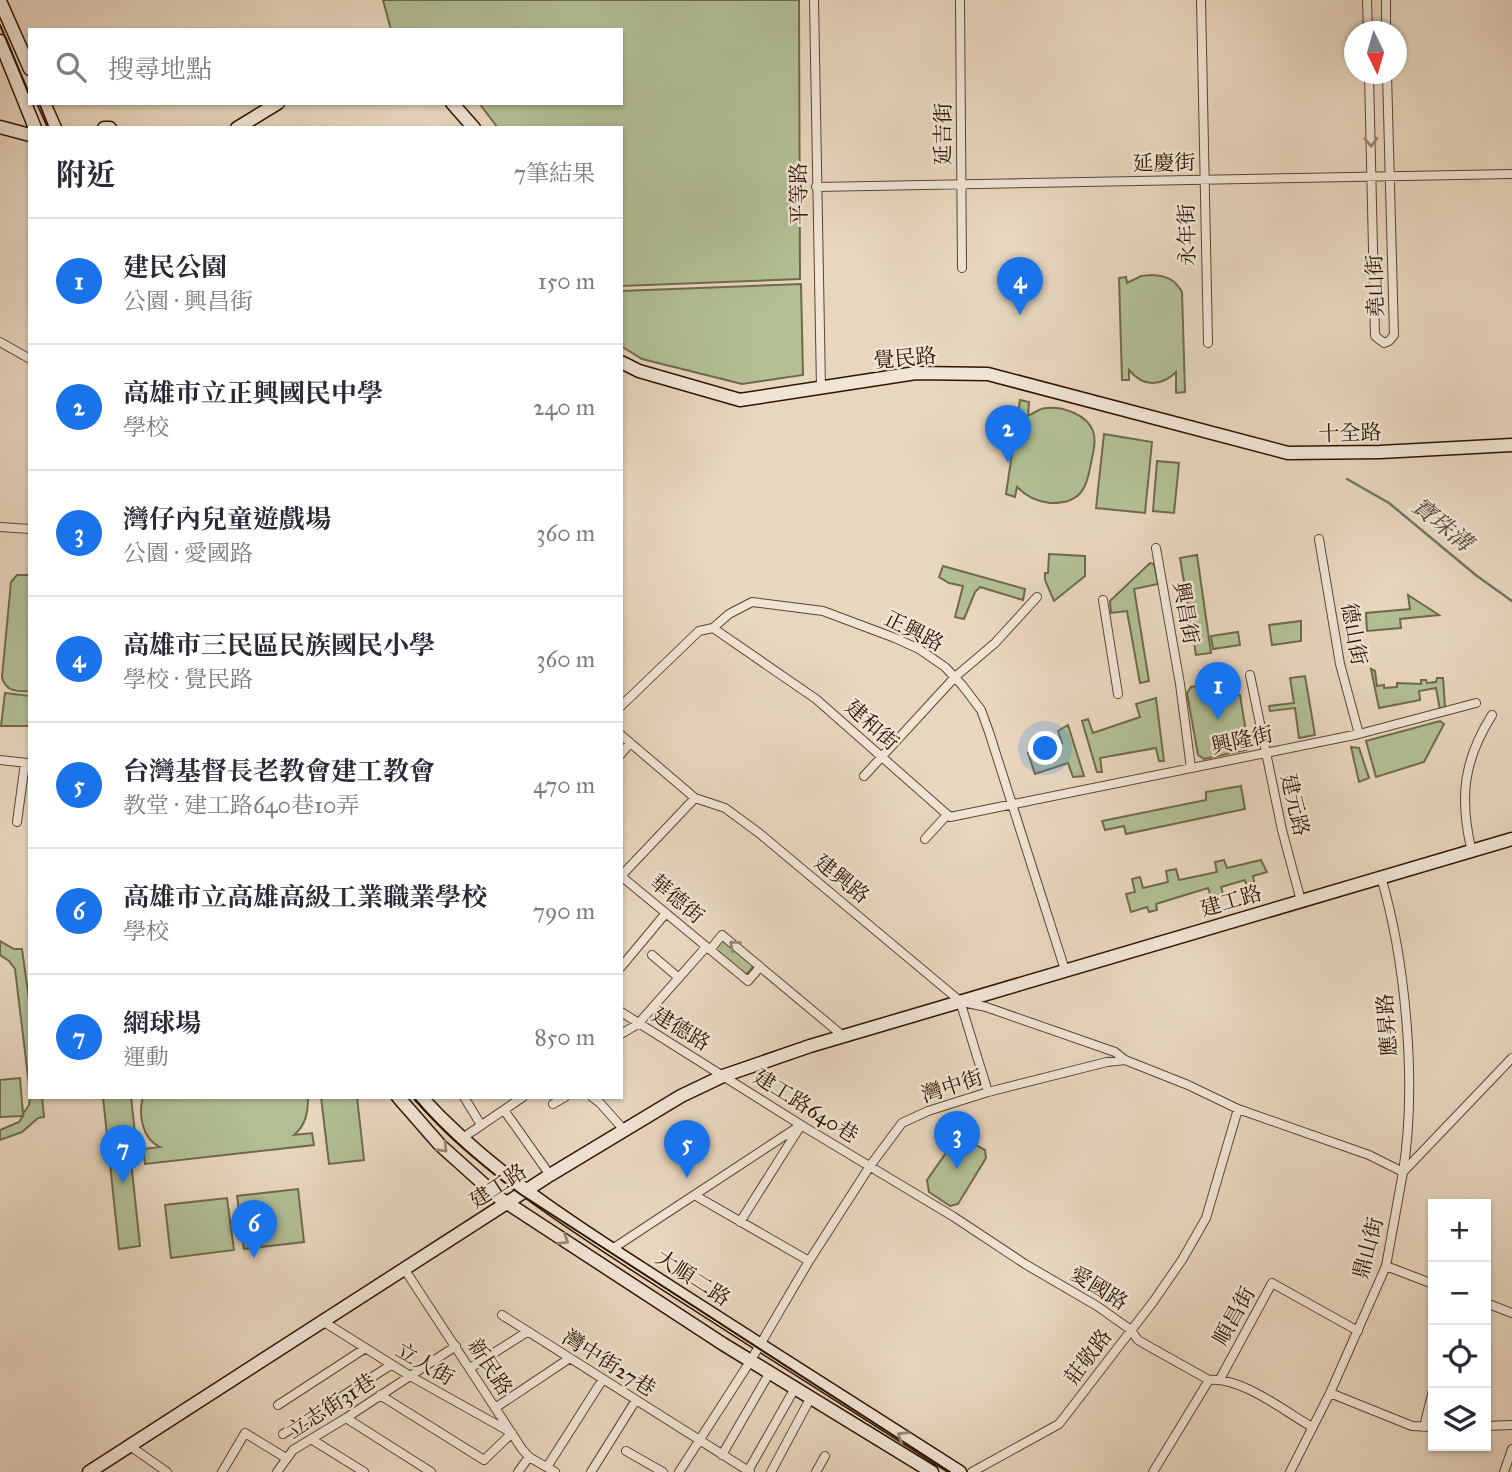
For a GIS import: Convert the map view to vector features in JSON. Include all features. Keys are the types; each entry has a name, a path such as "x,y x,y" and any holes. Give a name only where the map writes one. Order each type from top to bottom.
{"street":[{"name":"平等路","path":"814,0 821,388"},
{"name":"延吉街","path":"960,0 961,268"},
{"name":"永年街","path":"1201,0 1208,343"},
{"path":"1367,0 1368,21"},
{"path":"1386,0 1386,21"},
{"path":"0,1 28,64"},
{"path":"0,41 34,126"},
{"name":"堯山街","path":"1369,84 1375,336 1384,343 1390,341 1394,335 1387,84"},
{"path":"45,105 54,126"},
{"path":"240,126 275,105"},
{"path":"454,105 472,126"},
{"path":"0,127 28,134"},
{"name":"延慶街","path":"816,187 1512,174"},
{"path":"0,342 28,358"},
{"name":"覺民路","path":"623,363 639,371 740,400 916,373 988,374 1193,428"},
{"name":"十全路","path":"1193,428 1288,453 1380,452 1512,445"},
{"path":"0,527 28,529"},
{"name":"德山街","path":"1319,539 1340,664 1359,734"},
{"name":"興昌街","path":"1156,548 1180,684 1191,768"},
{"path":"864,776 955,677 995,643 1037,597"},
{"path":"1103,600 1118,694"},
{"name":"正興路","path":"623,704 699,631 713,628 729,614 752,602 822,611 919,649 945,667 981,710 1065,970"},
{"name":"建和街","path":"713,628 816,699 947,816"},
{"name":"建元路","path":"1250,675 1282,830 1301,901"},
{"name":"興隆街","path":"1013,803 1359,734 1476,703"},
{"path":"1472,852 1465,815 1467,768 1477,738 1492,715"},
{"name":"建興路","path":"623,736 695,798 726,808 960,1001"},
{"path":"623,752 630,743"},
{"path":"0,760 27,763 17,822"},
{"path":"623,874 695,798"},
{"path":"925,839 947,816 1013,803"},
{"name":"建工路","path":"89,1472 550,1175 681,1096 723,1076 843,1036 1512,839"},
{"name":"應昇路","path":"1381,877 1406,1006 1407,1147 1402,1172"},
{"name":"華德街","path":"623,878 748,981 760,967"},
{"path":"623,965 666,913"},
{"name":"華德街","path":"708,948 722,935 843,1036"},
{"path":"623,1033 638,1024 708,948"},
{"path":"652,955 679,978"},
{"path":"960,1001 986,1007 1115,1052 1125,1060 1188,1085 1238,1109 1369,1155 1402,1172 1512,1058"},
{"path":"960,1001 988,1092"},
{"name":"建德路","path":"623,1013 723,1076"},
{"name":"灣中街","path":"679,1472 751,1360 809,1261 870,1166 902,1123 928,1111 988,1092 1107,1062 1125,1060"},
{"name":"建工路640巷","path":"723,1076 870,1166"},
{"name":"大順二路","path":"400,1099 461,1167 507,1203 794,1388 932,1472"},
{"name":"大順二路","path":"423,1099 461,1139 526,1191 759,1345 960,1472"},
{"path":"465,1099 481,1125"},
{"path":"553,1104 562,1099"},
{"path":"595,1099 624,1130"},
{"path":"461,1139 503,1110 512,1100"},
{"name":"莊敬路","path":"972,1472 1059,1423 1153,1302 1182,1260 1206,1218 1238,1109"},
{"path":"503,1110 550,1175"},
{"path":"612,1249 801,1125"},
{"path":"740,1222 801,1125"},
{"name":"愛國路","path":"870,1166 1130,1329 1138,1340 1150,1348 1209,1380"},
{"name":"鼎山街","path":"1290,1472 1330,1393 1386,1266 1402,1172"},
{"path":"696,1196 809,1261"},
{"path":"1386,1266 1428,1282"},
{"name":"新民路","path":"405,1270 529,1457 555,1472"},
{"name":"順昌街","path":"1220,1379 1272,1283 1358,1331"},
{"path":"1491,1305 1512,1312"},
{"name":"灣中街27巷","path":"502,1315 749,1471"},
{"name":"立人街","path":"324,1322 391,1365 512,1433"},
{"path":"470,1368 527,1332"},
{"name":"立志街31巷","path":"277,1472 293,1450 456,1346"},
{"path":"278,1405 365,1349"},
{"path":"495,1408 570,1359"},
{"path":"283,1434 391,1365"},
{"path":"722,1455 770,1372"},
{"path":"547,1467 603,1379"},
{"path":"1153,1472 1209,1380 1220,1379 1239,1385 1312,1427"},
{"path":"749,1471 794,1388"},
{"path":"1330,1393 1412,1426 1428,1427"},
{"path":"380,1395 484,1460 512,1433"},
{"path":"771,1472 811,1397"},
{"path":"591,1472 636,1400"},
{"path":"346,1418 431,1472"},
{"path":"1491,1426 1512,1425"},
{"path":"222,1472 245,1433 286,1458"},
{"path":"311,1439 360,1471"},
{"path":"131,1446 167,1472"},
{"path":"1504,1472 1512,1449"},
{"path":"626,1451 663,1472"},
{"path":"816,1472 825,1456"},
{"path":"518,1472 529,1457"}],"green space":[{"path":"383,0 799,0 800,279 623,286 623,126 496,126 481,105 623,105 623,28 390,28"},
{"path":"1141,276 1169,279 1182,292 1185,392 1176,393 1176,372 1164,380 1152,383 1140,380 1129,370 1129,380 1122,380 1119,278 1126,277 1127,283"},
{"path":"801,284 803,375 742,384 642,359 623,347 623,291"},
{"path":"1020,400 1029,402 1028,416 1044,408 1060,408 1086,420 1093,431 1094,444 1088,477 1082,491 1070,500 1050,503 1041,501 1028,496 1017,487 1015,497 1006,494"},
{"path":"1104,434 1152,442 1145,513 1096,508"},
{"path":"1157,461 1179,463 1174,513 1153,511"},
{"path":"1049,554 1085,556 1085,576 1054,601 1045,580"},
{"path":"1197,555 1211,653 1196,655 1180,558"},
{"path":"1150,563 1154,564 1158,584 1134,589 1149,681 1140,683 1127,611 1111,613 1110,601"},
{"path":"943,566 1025,589 1023,600 980,587 975,592 964,619 955,617 963,586 949,583 939,577"},
{"path":"17,575 28,575 28,691 12,690 2,677 11,582"},
{"path":"1408,595 1439,615 1400,619 1401,628 1367,631 1366,613 1410,609"},
{"path":"1301,621 1301,641 1272,645 1269,625"},
{"path":"1238,632 1240,645 1213,649 1211,636"},
{"path":"1371,669 1375,671 1377,686 1384,685 1384,688 1397,687 1397,683 1421,684 1421,680 1426,680 1427,683 1436,682 1437,678 1443,678 1445,706 1440,710 1436,688 1419,691 1420,700 1379,708"},
{"path":"1305,676 1315,735 1299,738 1295,708 1270,711 1269,706 1294,703 1290,678"},
{"path":"1232,682 1234,695 1240,695 1248,744 1246,750 1204,759 1198,755 1187,693 1191,687"},
{"path":"5,693 28,696 28,726 1,726"},
{"path":"1156,698 1164,761 1159,761 1156,748 1100,758 1102,772 1097,772 1082,721 1088,719 1093,733 1140,717 1136,704"},
{"path":"1440,721 1444,724 1424,762 1376,777 1366,741"},
{"path":"1068,725 1084,776 1073,777 1068,763 1035,774 1028,753 1062,743 1058,731"},
{"path":"1351,747 1359,748 1369,778 1359,782"},
{"path":"1241,786 1245,809 1126,834 1124,826 1105,830 1102,821 1206,800 1206,792"},
{"path":"1224,860 1227,868 1261,860 1267,872 1253,876 1255,886 1247,888 1245,880 1221,887 1224,897 1212,900 1208,888 1156,904 1157,910 1149,912 1147,907 1131,912 1126,894 1135,892 1132,879 1140,877 1143,888 1168,882 1166,871 1176,869 1179,880 1217,872 1215,862"},
{"path":"722,940 754,966 746,975 714,949"},
{"path":"0,941 14,949 22,949 28,992 28,1076 15,969 0,955"},
{"path":"20,1078 23,1114 30,1099 42,1099 44,1117 38,1118 22,1132 0,1140 0,1130 19,1122 23,1116 0,1117 0,1080"},
{"path":"103,1099 131,1099 138,1160 131,1161 140,1246 119,1249"},
{"path":"143,1099 308,1099 306,1118 294,1135 312,1133 314,1145 145,1164 143,1149 160,1147 145,1132 141,1111"},
{"path":"321,1099 357,1099 364,1160 329,1164"},
{"path":"961,1137 985,1150 986,1158 958,1204 950,1206 929,1192 927,1180 955,1140"},
{"path":"298,1189 304,1242 244,1249 237,1196"},
{"path":"227,1198 234,1250 171,1258 165,1205"}],"waterway":[{"name":"寶珠溝","path":"1347,479 1389,503 1477,576 1512,601"}],"tram line":[{"path":"0,25 28,91"},
{"path":"40,105 48,126"},
{"path":"415,1099 464,1149 520,1194 950,1472"}],"place":[{"name":"高雄市三民區民族國民小學","path":"1020,315"},
{"name":"高雄市立正興國民中學","path":"1008,463"},
{"name":"建民公園","path":"1218,720"},
{"name":"灣仔內兒童遊戲場","path":"957,1169"},
{"name":"台灣基督長老教會建工教會","path":"687,1178"},
{"name":"網球場","path":"123,1183"},
{"name":"高雄市立高雄高級工業職業學校","path":"254,1258"}]}
